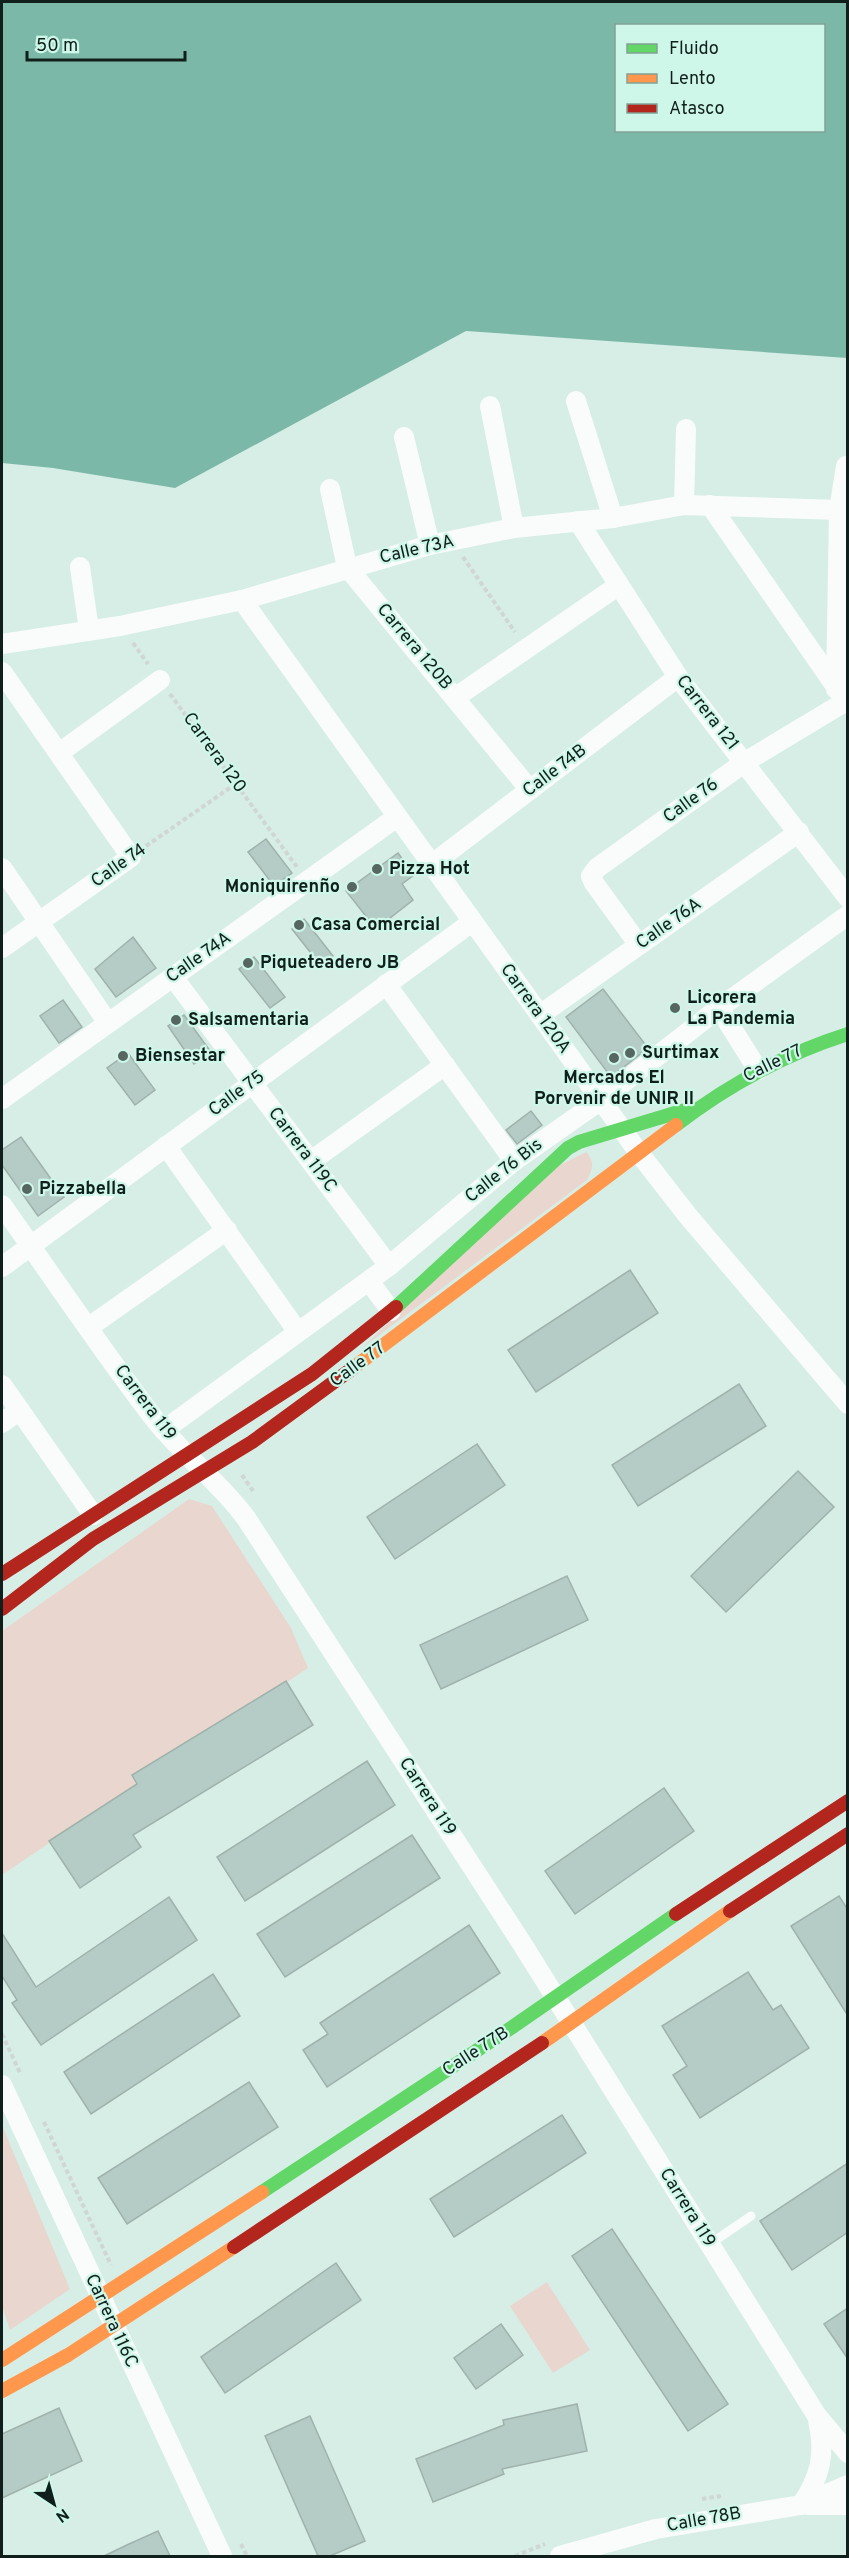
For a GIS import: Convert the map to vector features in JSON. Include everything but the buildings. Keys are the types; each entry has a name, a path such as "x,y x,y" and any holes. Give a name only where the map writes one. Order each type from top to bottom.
{"street":[{"path":"576,401 613,518"},
{"path":"490,406 514,528"},
{"path":"684,505 686,429"},
{"path":"404,437 430,545"},
{"path":"844,699 839,510 846,466"},
{"name":"Carrera 120B","path":"330,489 347,567 530,790"},
{"name":"Calle 73A","path":"2,642 120,626 242,600 347,567 430,545 514,528 613,518 684,505 839,510"},
{"path":"710,505 844,699"},
{"name":"Carrera 121","path":"578,521 678,677 848,898"},
{"path":"80,567 89,630"},
{"path":"456,698 526,647 619,585"},
{"name":"Carrera 120A","path":"242,600 639,1153 688,1216 848,1404"},
{"path":"2,672 131,857"},
{"name":"Calle 74B","path":"431,865 678,677"},
{"path":"59,753 160,680"},
{"name":"Calle 76","path":"639,945 594,883 591,876 597,868 745,762 844,699"},
{"name":"Calle 74A","path":"2,1099 397,818"},
{"name":"Calle 76A","path":"540,1015 799,832"},
{"name":"Calle 74","path":"2,948 131,857"},
{"path":"2,868 108,1023"},
{"name":"Calle 76 Bis","path":"164,1430 389,1266 514,1161 601,1100 719,1008 848,915"},
{"name":"Calle 75","path":"2,1267 472,922"},
{"name":"Carrera 119C","path":"172,977 389,1266"},
{"path":"386,984 514,1161"},
{"path":"719,1008 758,1070"},
{"name":"Calle 77","path":"2,1609 93,1539 252,1442 451,1297 703,1104 758,1070 811,1046 845,1039"},
{"path":"311,1161 445,1065"},
{"name":"Calle 77","path":"2,1574 305,1379 391,1311 503,1205 568,1148 579,1142 703,1104"},
{"path":"166,1146 298,1332"},
{"path":"487,1182 503,1205"},
{"name":"Carrera 119","path":"2,1205 164,1430 246,1518 572,2023 817,2416 848,2453"},
{"path":"88,1327 226,1230"},
{"path":"369,1281 391,1311"},
{"path":"2,1385 93,1515"},
{"path":"2,1423 20,1410"},
{"name":"Calle 77B","path":"2,2360 33,2343 556,1998 764,1854 848,1801"},
{"name":"Calle 77B","path":"2,2391 114,2327 572,2023 741,1903 848,1834"},
{"name":"Carrera 116C","path":"2,2085 222,2556"},
{"name":"Carrera 119","path":"801,2505 813,2488 820,2470 823,2444 817,2416"},
{"name":"Calle 78B","path":"560,2556 656,2529 801,2505 848,2485"},
{"path":"801,2505 848,2505"}],"lane":[{"path":"710,2244 752,2216"}],"path":[{"path":"453,541 526,647"},
{"name":"Carrera 120","path":"120,626 307,881"},
{"name":"Calle 74","path":"131,857 237,783"}],"shaded area":[{"path":"2,2 847,2 847,358 466,331 175,488 53,468 2,463"},
{"path":"586,1152 592,1165 587,1180 362,1348 548,1171"},
{"path":"189,1499 212,1506 291,1628 308,1668 2,1875 2,1631"},
{"path":"2,2125 70,2289 10,2330 2,2306"},
{"path":"547,2282 590,2350 553,2373 510,2306"}],"traffic: fast":[{"path":"676,1125 716,1097 758,1072 802,1051 848,1034"},
{"path":"396,1307 568,1148 579,1142 685,1110"},
{"path":"262,2192 511,2028 676,1914"}],"traffic: slow":[{"path":"353,1368 676,1125"},
{"path":"542,2043 730,1911"},
{"path":"2,2360 262,2192"},
{"path":"2,2391 68,2355 234,2247"}],"traffic: jam":[{"path":"2,1574 312,1374 396,1307"},
{"path":"2,1609 93,1539 252,1442 353,1368"},
{"path":"676,1914 848,1801"},
{"path":"730,1911 848,1834"},
{"path":"234,2247 542,2043"}],"place":[{"name":"Pizza Hot","path":"377,869"},
{"name":"Moniquirenño","path":"352,887"},
{"name":"Casa Comercial","path":"299,925"},
{"name":"Piqueteadero JB","path":"248,963"},
{"name":"Licorera La Pandemia","path":"675,1008"},
{"name":"Salsamentaria","path":"176,1020"},
{"name":"Surtimax","path":"630,1053"},
{"name":"Biensestar","path":"123,1056"},
{"name":"Mercados El Porvenir de UNIR II","path":"614,1058"},
{"name":"Pizzabella","path":"27,1189"}]}
